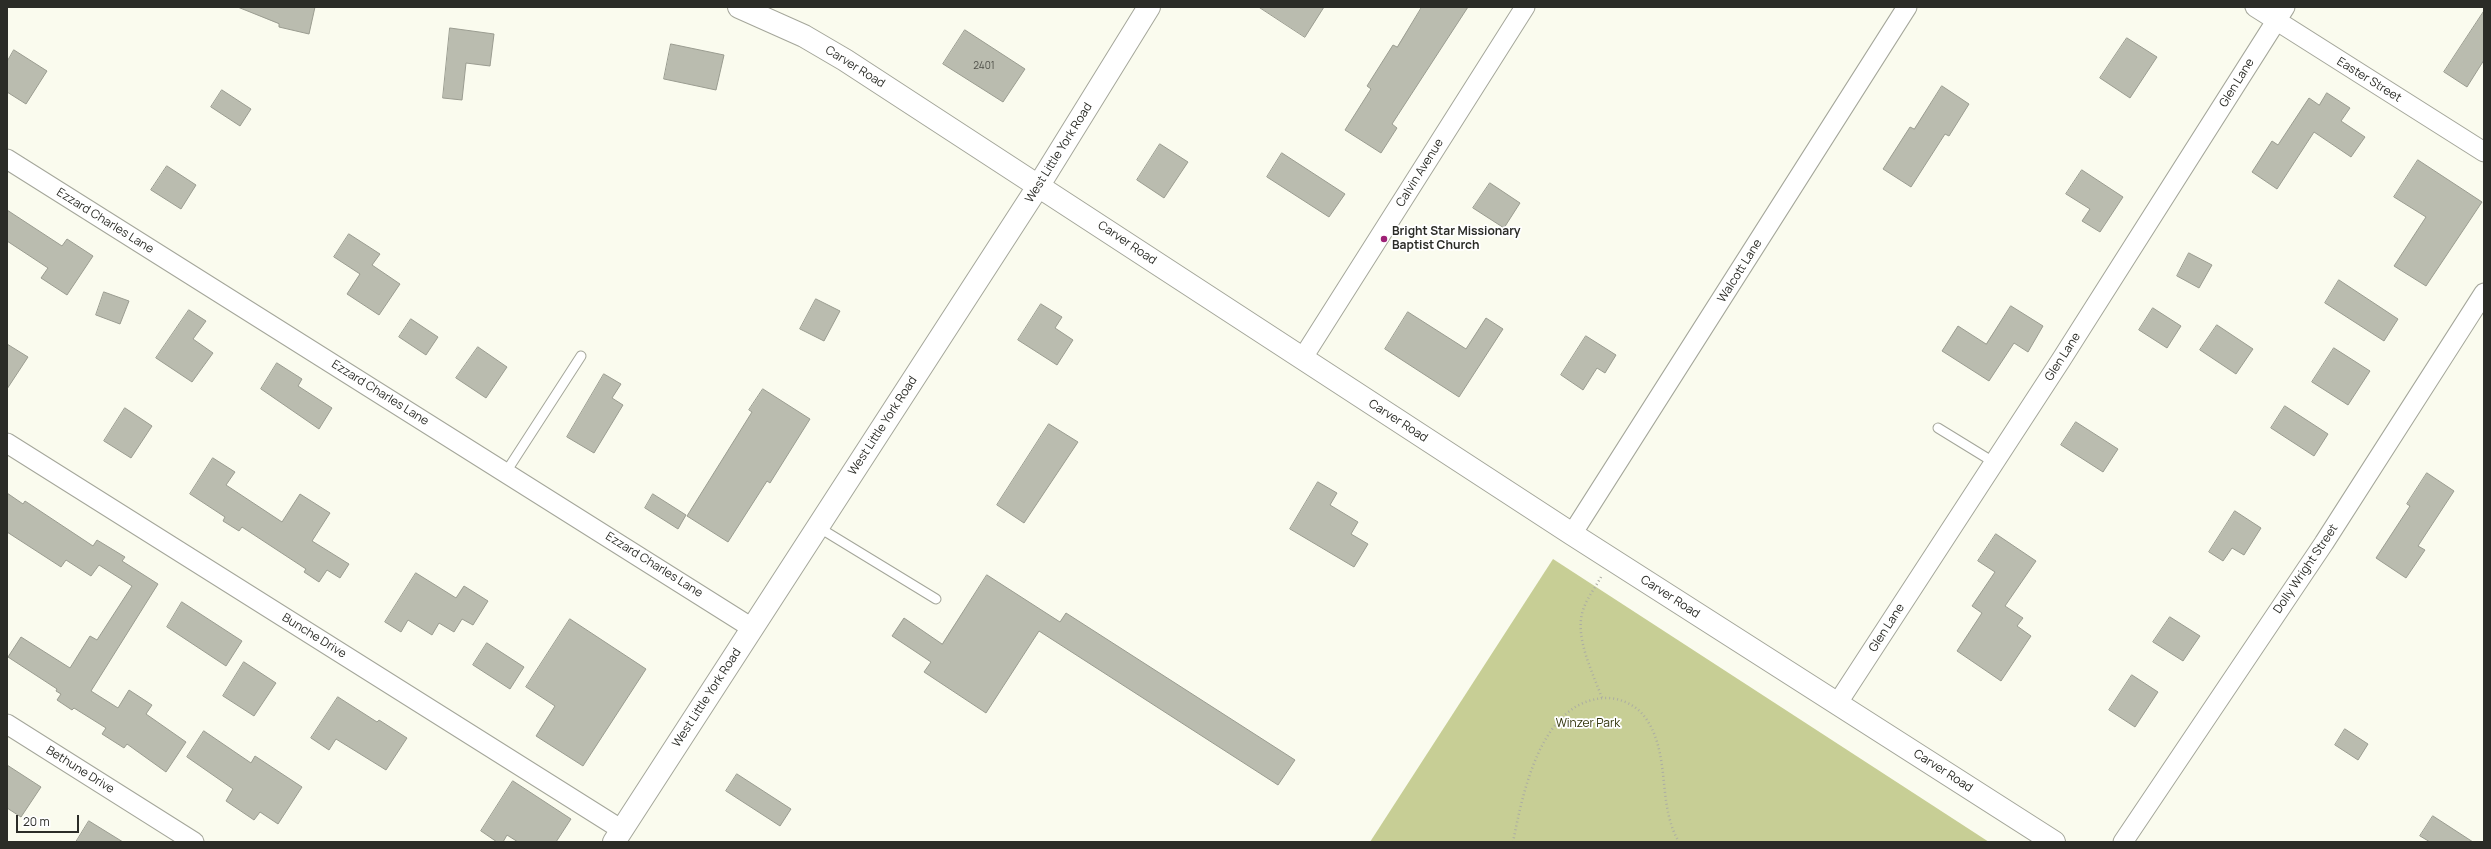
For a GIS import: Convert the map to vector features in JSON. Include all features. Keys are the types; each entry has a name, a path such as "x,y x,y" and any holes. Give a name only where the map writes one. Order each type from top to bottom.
{"street":[{"name":"Carver Road","path":"738,7 796,33 845,60 1039,185 1302,359 1572,534 2054,842"},
{"name":"West Little York Road","path":"618,836 1039,185 1149,7"},
{"name":"Calvin Avenue","path":"1302,359 1525,7"},
{"name":"Walcott Lane","path":"1572,534 1907,7"},
{"name":"Easter Street","path":"2255,7 2281,14 2484,152"},
{"name":"Glen Lane","path":"1838,704 1995,462 2281,14"},
{"name":"Ezzard Charles Lane","path":"7,159 752,628"},
{"name":"Dolly Wright Street","path":"2123,842 2324,543 2484,292"},
{"name":"Bunche Drive","path":"7,443 618,836"},
{"name":"Bethune Drive","path":"7,724 194,842"}],"lane":[{"path":"506,472 580,356"},
{"path":"1938,428 1995,462"},
{"path":"818,527 936,599"}],"path":[{"path":"1602,698 1581,635 1581,620 1587,601 1611,559"},
{"path":"1513,842 1528,779 1553,730 1567,712 1580,704 1602,698 1625,701 1640,711 1647,720 1661,757 1669,818 1679,842"}],"green space":[{"name":"Winzer Park","path":"1553,559 1989,842 1370,842"}],"building":[{"path":"238,7 315,7 309,34 279,27 279,24"},
{"path":"1259,7 1324,7 1305,37"},
{"path":"1422,7 1468,7 1392,124 1397,128 1381,153 1345,130 1371,89 1367,86 1393,45 1397,47"},
{"path":"2484,11 2484,60 2467,87 2444,72"},
{"path":"450,28 494,34 490,66 466,63 462,100 443,98"},
{"path":"965,30 1025,69 1003,102 943,64"},
{"path":"2127,38 2157,57 2130,98 2100,78"},
{"path":"671,44 724,55 716,90 664,79"},
{"path":"14,50 47,71 26,104 7,92 7,62"},
{"path":"1942,86 1969,104 1949,136 1945,134 1911,187 1883,169 1910,127 1914,129"},
{"path":"222,90 251,109 240,126 211,107"},
{"path":"2327,93 2350,108 2341,121 2365,137 2351,157 2314,132 2277,189 2252,172 2272,141 2278,145 2309,98 2319,105"},
{"path":"1160,144 1188,162 1164,198 1137,180"},
{"path":"1282,153 1345,194 1329,217 1267,177"},
{"path":"2418,160 2482,202 2426,286 2394,266 2426,217 2394,197"},
{"path":"167,166 196,185 181,209 151,190"},
{"path":"2082,170 2123,197 2100,232 2082,221 2090,209 2066,194"},
{"path":"1490,183 1520,203 1504,228 1473,208"},
{"path":"7,210 62,246 67,239 93,256 67,295 41,278 48,268 7,241"},
{"path":"349,234 380,254 372,265 400,284 379,315 347,294 360,274 334,257"},
{"path":"2189,253 2212,265 2199,288 2177,276"},
{"path":"2339,280 2398,319 2384,341 2325,303"},
{"path":"104,292 129,301 120,324 96,315"},
{"path":"816,299 840,311 824,341 800,329"},
{"path":"1041,304 1062,317 1055,328 1073,340 1057,365 1018,340"},
{"path":"2011,306 2043,326 2028,352 2014,343 1989,381 1942,351 1958,326 1986,344"},
{"path":"2153,308 2181,326 2167,348 2139,330"},
{"path":"189,310 206,321 193,339 213,353 192,382 156,358"},
{"path":"1408,312 1466,349 1486,318 1503,329 1459,397 1385,349"},
{"path":"411,319 438,337 426,355 399,337"},
{"path":"2217,325 2253,349 2236,374 2200,350"},
{"path":"1586,336 1616,355 1605,373 1597,368 1583,390 1561,375"},
{"path":"7,344 28,357 7,389"},
{"path":"478,347 507,367 486,398 456,378"},
{"path":"2334,348 2370,371 2348,405 2312,382"},
{"path":"277,363 302,379 298,386 332,408 319,429 261,389"},
{"path":"604,374 621,384 612,398 623,405 594,453 567,437"},
{"path":"763,389 810,419 770,483 767,481 728,542 687,516 752,412 749,410"},
{"path":"2285,406 2328,434 2314,456 2271,428"},
{"path":"125,408 152,426 131,458 104,441"},
{"path":"2076,422 2118,449 2103,472 2061,445"},
{"path":"1049,424 1078,442 1024,523 997,505"},
{"path":"213,458 235,472 226,485 282,522 300,494 330,513 312,541 349,564 340,578 327,570 319,582 304,572 306,569 242,527 239,531 223,521 225,517 190,494"},
{"path":"2427,473 2454,491 2418,546 2425,550 2406,578 2376,558 2410,506 2407,504"},
{"path":"1318,482 1337,493 1330,505 1358,522 1351,534 1368,544 1354,567 1290,529"},
{"path":"7,493 23,504 25,501 93,546 97,540 125,557 122,561 158,584 91,691 118,708 129,690 152,705 146,714 186,742 166,772 127,744 124,748 102,734 106,728 74,708 72,710 57,700 61,694 56,691 57,689 8,657 21,637 70,668 90,636 97,640 132,586 99,565 91,576 66,560 61,567 7,532"},
{"path":"653,494 686,515 678,529 645,508"},
{"path":"2235,511 2261,528 2244,555 2232,548 2223,561 2209,552"},
{"path":"1996,534 2036,561 2005,606 2023,618 2017,626 2031,636 2001,681 1957,651 1982,613 1972,606 1995,572 1978,561"},
{"path":"416,573 456,598 464,586 488,601 473,625 462,619 454,632 439,623 432,635 408,620 401,632 385,622"},
{"path":"987,575 1060,622 1066,613 1295,760 1278,785 1039,631 986,713 924,672 931,662 892,636 904,618 942,644"},
{"path":"182,602 242,641 226,666 167,627"},
{"path":"2170,617 2200,636 2183,661 2153,642"},
{"path":"570,619 646,669 583,766 536,736 555,706 526,687"},
{"path":"487,643 524,667 510,689 473,665"},
{"path":"244,662 276,683 254,716 223,696"},
{"path":"2132,675 2158,692 2135,727 2109,710"},
{"path":"338,697 377,722 379,720 407,738 386,770 336,739 329,750 311,738"},
{"path":"2345,729 2368,744 2358,760 2335,745"},
{"path":"204,731 251,763 255,756 302,787 278,824 260,812 254,820 226,801 233,789 187,757"},
{"path":"7,765 41,787 21,817 7,808"},
{"path":"737,774 791,809 780,826 726,791"},
{"path":"513,781 571,819 556,842 518,842 507,835 503,842 497,842 481,831"},
{"path":"2433,816 2473,842 2430,842 2420,836"},
{"path":"89,821 123,842 76,842"}],"place":[{"name":"Bright Star Missionary Baptist Church","path":"1384,239"}]}
